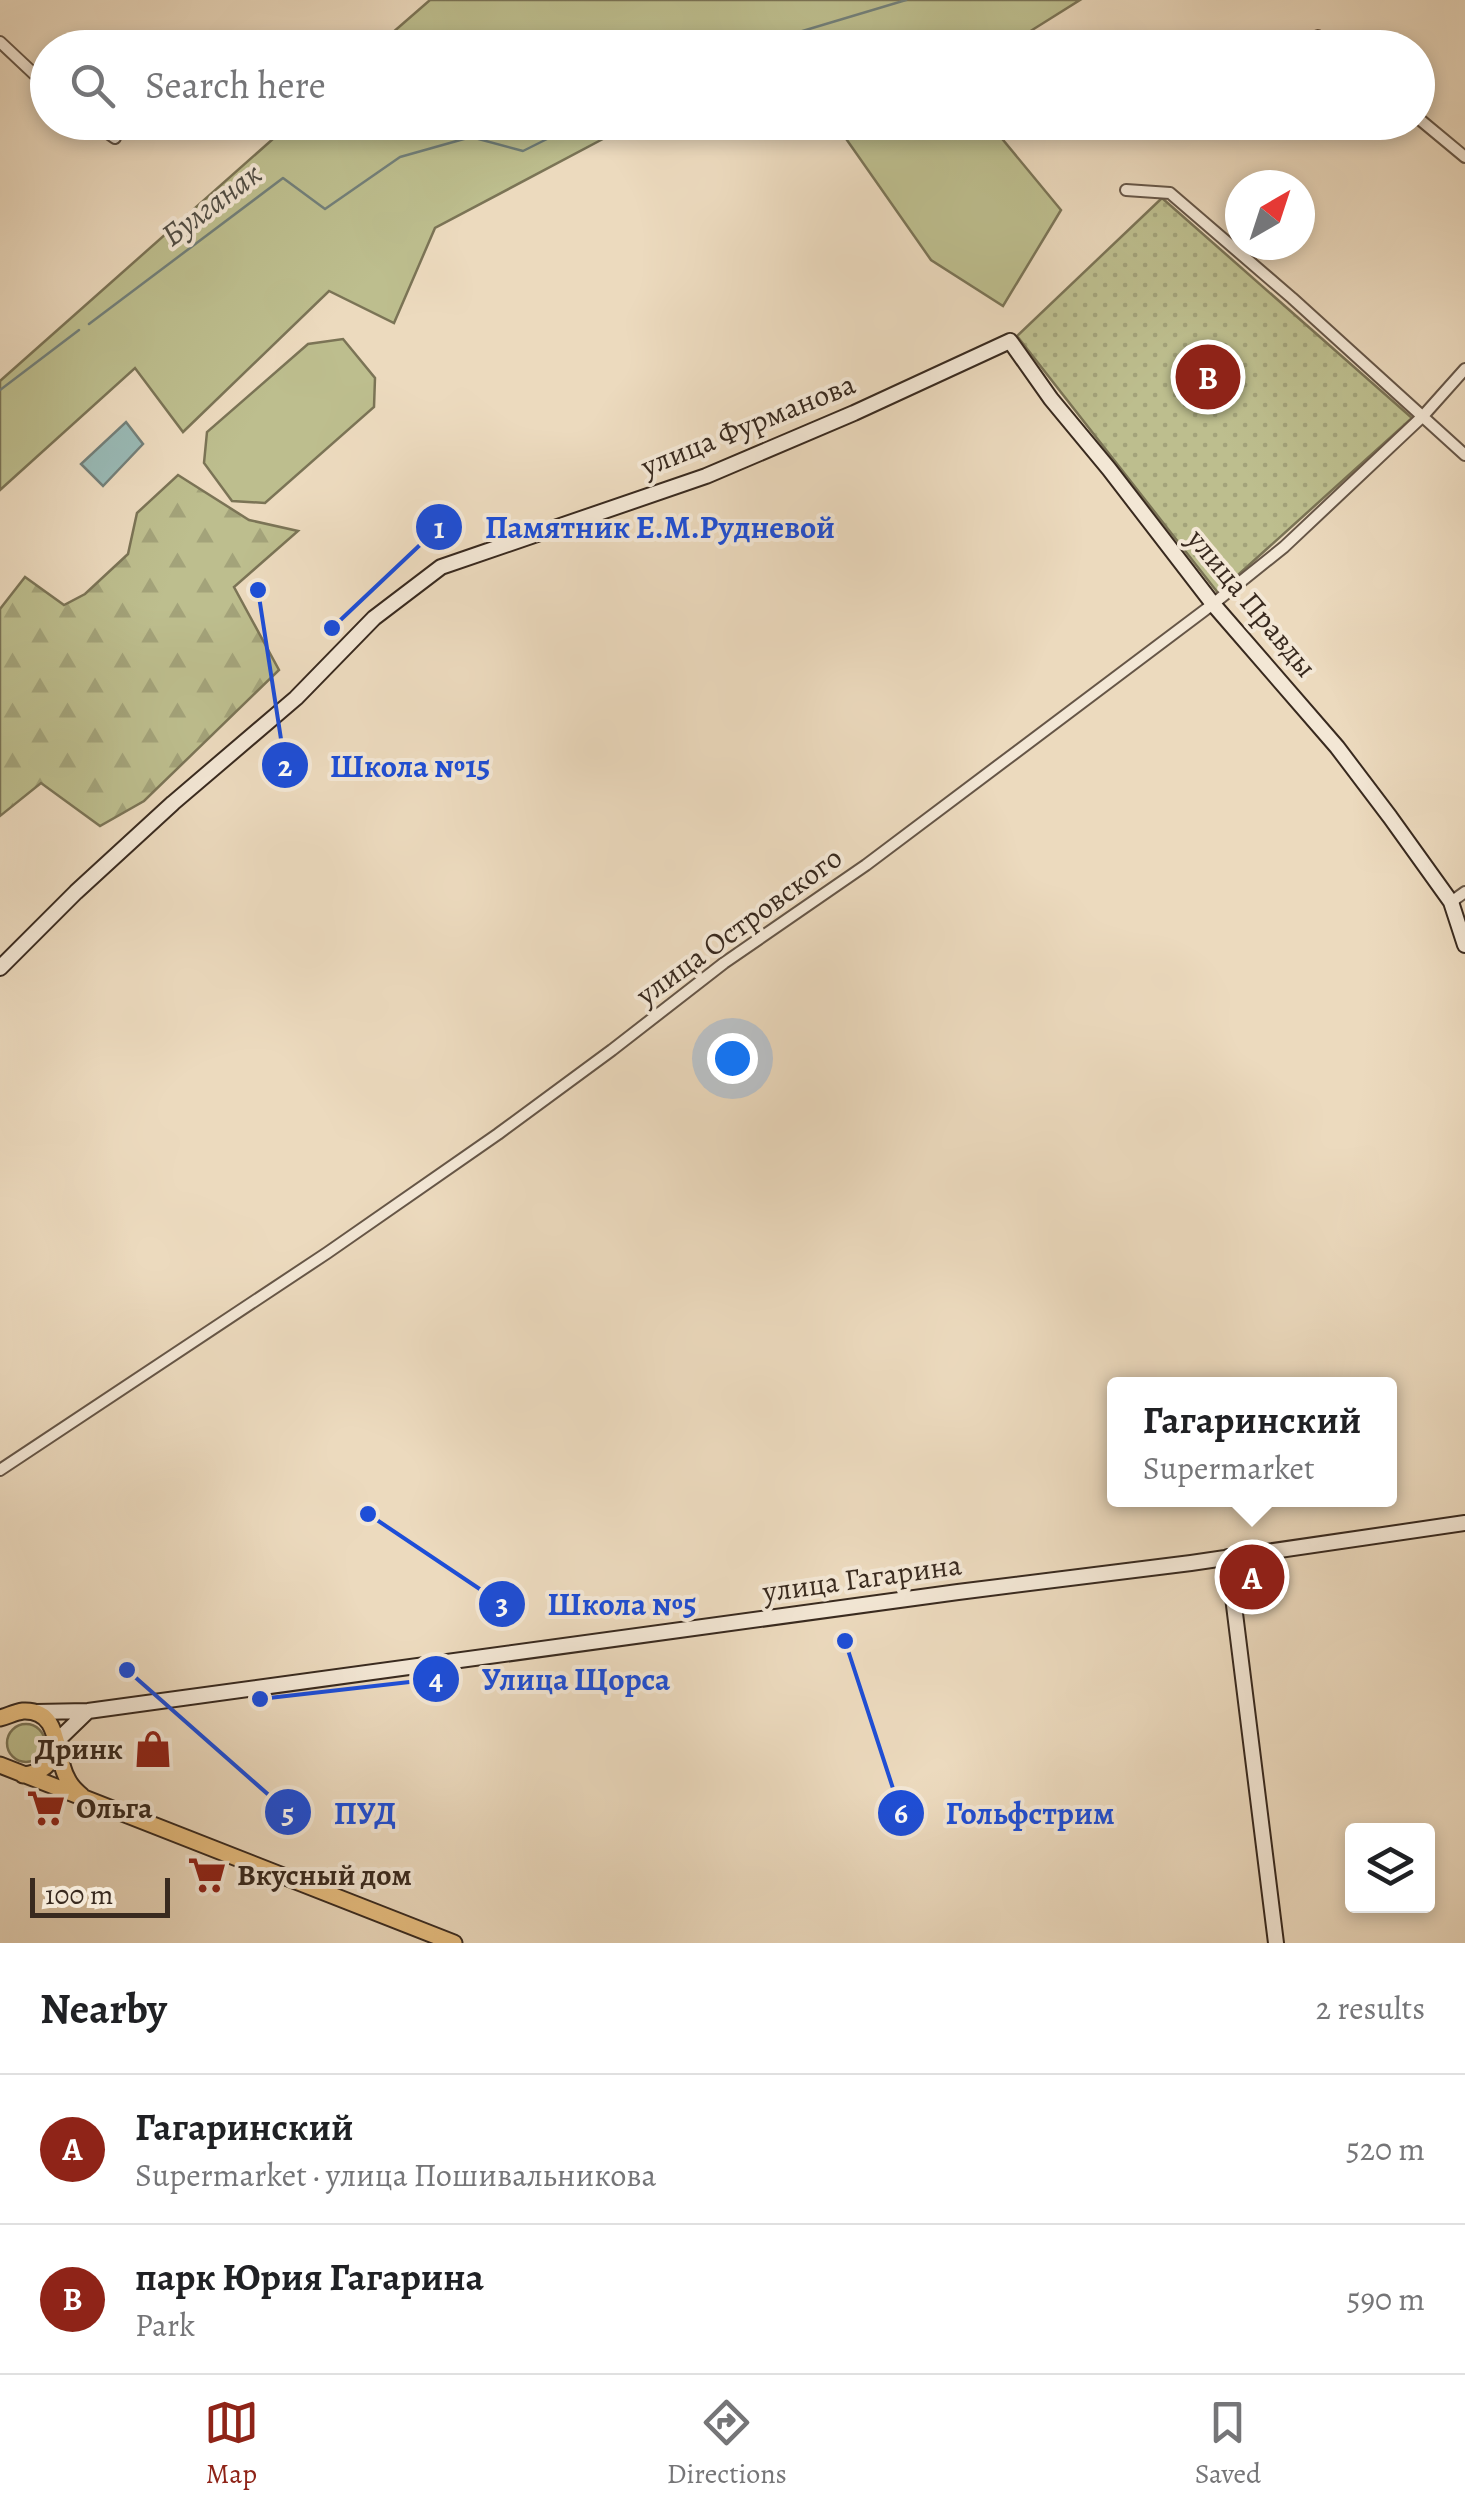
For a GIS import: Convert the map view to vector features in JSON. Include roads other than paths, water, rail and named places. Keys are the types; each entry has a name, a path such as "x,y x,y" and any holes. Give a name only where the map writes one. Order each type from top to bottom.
{"main road":[{"name":"улица Правды","path":"1010,341 1213,604 1337,747 1451,902 1465,945"},
{"name":"улица Фурманова","path":"0,968 159,816 296,698 374,618 441,567 706,476 1010,341"},
{"name":"улица Гагарина","path":"35,1712 88,1712 1465,1523"},
{"path":"1228,1558 1276,1943"},
{"path":"3,1720 22,1712 35,1712 52,1727 66,1778 80,1795 94,1803"},
{"path":"8,1767 35,1774 49,1764 57,1741 88,1712"},
{"path":"8,1767 454,1943"}],"street":[{"path":"0,42 30,70"},
{"path":"1435,132 1465,157"},
{"path":"1126,190 1170,192 1465,455"},
{"name":"улица Островского","path":"0,1470 327,1253 498,1134 1213,604 1284,548 1423,416 1465,370"},
{"path":"1451,902 1465,892"}],"water":[{"path":"126,422 143,444 103,486 81,464"}],"waterway":[{"name":"Булганак","path":"806,30 906,0"},
{"name":"Булганак","path":"89,324 283,178 325,209 400,157 460,140"},
{"name":"Булганак","path":"482,140 523,151 545,140"},
{"name":"Булганак","path":"0,390 79,330"}],"place":[{"name":"парк Юрия Гагарина","path":"1208,377"},
{"name":"Школа №15","path":"258,590"},
{"name":"Памятник Е.М.Рудневой","path":"332,628"},
{"name":"Школа №5","path":"368,1514"},
{"name":"Гагаринский","path":"1252,1577"},
{"name":"Гольфстрим","path":"845,1641"},
{"name":"ПУД","path":"127,1670"},
{"name":"Улица Щорса","path":"260,1699"},
{"name":"Дринк","path":"153,1749"},
{"name":"Ольга","path":"46,1808"},
{"name":"Вкусный дом","path":"207,1875"}]}
